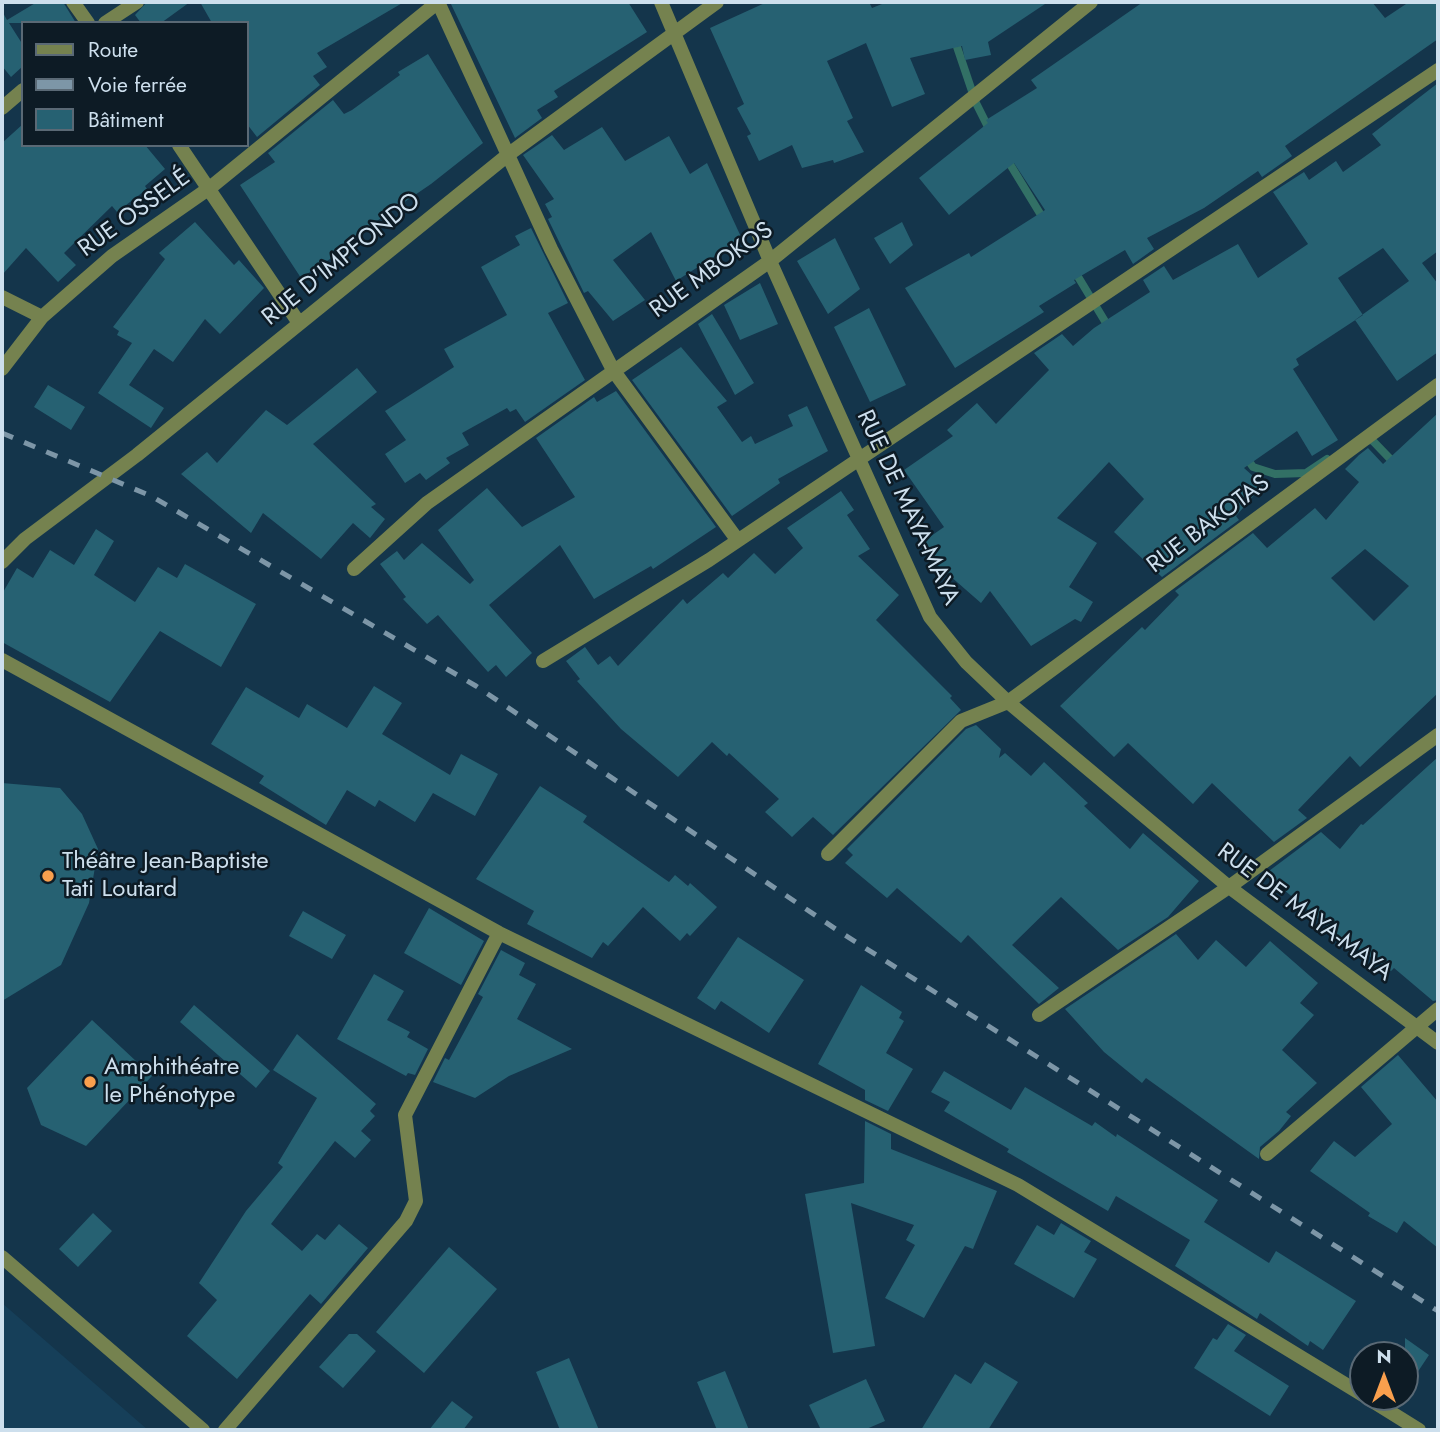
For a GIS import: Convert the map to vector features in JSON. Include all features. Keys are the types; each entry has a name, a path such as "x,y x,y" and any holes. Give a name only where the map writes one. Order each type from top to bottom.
{"street":[{"path":"73,2 87,21"},
{"path":"108,21 137,2"},
{"path":"438,2 551,249 613,370 736,538"},
{"name":"RUE OSSELÉ","path":"2,369 43,317 112,256 211,187 438,2"},
{"name":"RUE DE MAYA-MAYA","path":"661,2 770,261 930,617 966,662 1008,702 1229,887 1438,1043"},
{"name":"RUE D'IMPFONDO","path":"2,562 25,539 148,447 509,154 717,2"},
{"name":"RUE MBOKOS","path":"355,569 427,503 770,261 1091,2"},
{"path":"543,661 643,602 1438,70"},
{"path":"2,108 21,92"},
{"path":"181,147 211,187 299,323"},
{"path":"2,297 43,317"},
{"name":"RUE BAKOTAS","path":"828,854 961,721 1008,702 1438,385"},
{"path":"2,660 499,933 1017,1185 1349,1386"},
{"path":"1040,1015 1229,887 1438,735"},
{"path":"225,1430 406,1222 416,1201 405,1115 499,933"},
{"path":"1267,1154 1438,1009"},
{"path":"2,1257 203,1430"},
{"path":"1389,1411 1419,1430"}],"shaded area":[{"path":"2,1303 148,1430 2,1430"}],"building":[{"path":"37,2 63,2 75,21 9,23 21,42 21,68 11,77 2,66 2,11 7,20"},
{"path":"147,2 190,2 164,21 140,21 135,15"},
{"path":"200,2 404,2 317,53 327,67 313,76 320,85 257,137 248,125 248,21 211,21"},
{"path":"450,2 628,2 647,32 554,91 558,97 537,110 542,118 515,138"},
{"path":"767,2 869,2 872,8 887,2 1048,2 988,42 991,55 965,60 962,46 910,58 925,94 892,107 866,43 827,61 853,118 847,121 864,152 834,163 833,160 802,168 792,145 759,161 747,136 751,134 737,108 744,104 710,28"},
{"path":"1143,2 1372,2 1385,18 1409,2 1438,2 1438,39 1285,146 1292,156 1262,177 1258,171 1204,208 1147,238 1154,249 1133,264 1125,250 1074,280 1076,283 1039,306 1044,312 955,368 905,288 969,253 971,257 1045,210 1014,163 949,215 919,178 988,123 986,120 1037,88 1031,80"},
{"path":"428,54 483,143 431,184 330,253 333,257 301,278 240,185 275,162 268,153 333,100 344,114 400,75 398,72"},
{"path":"1438,83 1438,251 1422,263 1438,284 1438,352 1397,381 1355,320 1296,359 1299,365 1293,369 1338,440 1312,456 1297,431 1244,468 1263,485 1236,516 1239,520 1162,577 1114,532 1144,499 1109,462 1057,518 1097,543 1069,587 1093,602 1081,622 1075,619 1031,646 990,591 981,603 934,562 921,543 944,527 904,470 953,436 947,430 977,403 996,424 1049,370 1034,353 1062,334 1073,346 1094,328 1150,292 1143,280 1164,266 1173,280 1238,244 1258,278 1308,244 1273,192 1304,172 1309,180 1336,161 1343,172 1381,145 1372,134","holes":["1383,248 1409,281 1363,314 1338,278"]},
{"path":"21,126 21,147 147,147 165,169 145,186 147,189 117,212 112,206 64,253 76,265 58,282 26,248 2,275 2,143"},
{"path":"602,127 625,161 669,136 690,174 707,163 742,239 676,281 651,232 613,260 645,300 613,321 588,291 584,293 548,219 552,217 545,204 554,199 523,155 552,135 564,150"},
{"path":"195,222 234,265 239,260 264,288 220,334 205,319 173,362 154,349 129,385 164,408 151,428 98,393 132,343 117,335 119,331 113,327 165,259 159,253"},
{"path":"902,222 913,245 890,264 874,238"},
{"path":"531,228 568,303 548,313 585,380 525,422 516,409 510,412 507,408 462,433 469,445 446,458 450,463 426,480 420,473 405,483 385,454 406,440 385,411 454,367 444,349 507,315 481,267 520,245 515,236"},
{"path":"835,238 860,289 828,314 797,261"},
{"path":"760,283 778,324 740,340 724,305"},
{"path":"869,308 906,385 870,402 834,327"},
{"path":"712,314 754,383 735,395 698,324"},
{"path":"681,347 727,401 717,407 742,442 751,436 755,444 793,426 788,415 807,406 828,451 778,479 780,483 732,516 632,380"},
{"path":"357,368 377,392 313,444 376,504 371,507 385,519 370,538 353,523 321,559 263,513 251,533 181,474 207,452 217,463 266,410 287,425"},
{"path":"48,385 85,407 71,430 34,407"},
{"path":"616,391 716,527 653,569 651,566 594,599 560,545 489,605 532,653 506,677 496,665 488,672 438,615 427,624 403,599 406,597 380,564 397,551 404,560 422,543 470,584 474,580 438,530 487,488 522,527 575,497 536,438 594,397 597,402"},
{"path":"1438,413 1438,693 1360,767 1350,756 1298,810 1307,818 1274,842 1212,783 1193,804 1128,743 1114,757 1060,706 1142,627 1145,630 1179,595 1175,591 1253,533 1267,548 1315,508 1326,520 1359,482 1345,469 1368,448 1383,464","holes":["1365,549 1409,586 1374,621 1331,578"]},
{"path":"841,491 854,510 847,515 870,549 858,556 899,595 876,620 952,696 950,698 961,710 833,835 813,817 792,837 765,812 779,799 729,753 727,756 712,742 678,777 621,729 577,681 580,679 566,661 585,647 598,665 610,656 618,666 683,599 687,604 723,573 728,578 754,553 775,574 803,548 787,528"},
{"path":"96,529 114,541 94,575 135,602 158,567 177,578 185,564 256,604 221,667 160,631 110,702 2,642 2,594 17,568 33,578 50,550 74,565"},
{"path":"374,686 402,703 382,734 450,775 461,754 498,774 475,816 433,793 415,822 379,800 375,807 347,790 326,825 259,783 264,776 211,744 246,687 299,718 307,704 347,728"},
{"path":"976,725 1001,749 999,758 1005,753 1031,776 1044,762 1088,803 1084,806 1130,849 1143,833 1199,881 1168,917 1118,950 1061,897 1012,945 1059,988 1039,1004 968,935 961,943 897,888 887,898 845,863 853,855 847,849 966,729"},
{"path":"1438,757 1438,1000 1433,1001 1394,968 1391,971 1339,936 1265,874 1321,832 1340,849 1361,824"},
{"name":"Théâtre Jean-Baptiste Tati Loutard","path":"2,783 60,788 82,814 98,849 89,903 61,965 2,1001"},
{"path":"540,786 587,816 583,822 669,882 675,875 688,886 690,883 717,907 690,936 687,933 680,941 643,907 608,946 603,942 592,958 527,924 534,911 476,879"},
{"path":"429,908 484,941 461,985 404,953"},
{"path":"303,911 346,935 332,959 289,936"},
{"path":"1176,934 1198,960 1216,940 1246,967 1270,941 1318,983 1300,1003 1314,1015 1282,1050 1317,1083 1286,1112 1291,1116 1279,1131 1260,1147 1259,1159 1146,1078 1142,1083 1104,1052 1065,1009"},
{"path":"738,937 804,980 769,1033 721,1001 715,1010 697,998"},
{"path":"501,950 525,963 519,975 536,984 517,1019 572,1049 509,1076 475,1098 433,1082 445,1058 449,1060 483,997 478,994"},
{"path":"374,974 404,991 387,1020 410,1032 407,1037 428,1049 415,1075 408,1073 406,1076 337,1039"},
{"path":"861,985 902,1012 899,1018 904,1021 886,1053 913,1069 888,1111 865,1100 865,1090 818,1064"},
{"path":"194,1005 270,1071 256,1088 180,1022"},
{"name":"Amphithéatre le Phénotype","path":"92,1020 152,1076 86,1146 41,1125 27,1088"},
{"path":"297,1034 376,1104 370,1111 375,1116 361,1131 371,1140 355,1158 335,1141 271,1224 302,1251 317,1234 325,1240 339,1224 368,1248 321,1304 310,1294 237,1379 187,1336 217,1300 199,1283 246,1211 283,1167 278,1163 317,1098 273,1070"},
{"path":"1398,1055 1438,1102 1438,1248 1404,1221 1397,1233 1368,1216 1370,1213 1310,1171 1334,1141 1355,1157 1392,1124 1361,1087"},
{"path":"944,1071 1011,1110 1025,1087 1092,1126 1095,1122 1116,1137 1117,1134 1218,1200 1204,1222 1269,1263 1276,1251 1356,1301 1323,1350 1310,1341 1308,1346 1260,1313 1257,1319 1175,1266 1190,1240 1116,1196 1108,1211 1007,1152 1009,1149 944,1111 950,1102 931,1092"},
{"path":"865,1121 891,1134 891,1149 997,1191 973,1249 965,1246 924,1318 885,1298 915,1245 906,1240 914,1225 851,1203 875,1346 833,1353 805,1194 864,1183"},
{"path":"93,1213 112,1231 78,1267 59,1249"},
{"path":"1061,1223 1091,1241 1084,1252 1097,1259 1074,1298 1014,1264 1037,1225 1054,1235"},
{"path":"449,1247 497,1289 424,1373 376,1332"},
{"path":"1228,1324 1246,1335 1234,1351 1289,1386 1270,1416 1194,1368 1213,1338 1217,1340"},
{"path":"349,1334 357,1334 376,1351 343,1388 319,1367"},
{"path":"1419,1348 1429,1355 1419,1370"},
{"path":"569,1358 599,1430 560,1430 536,1372"},
{"path":"985,1362 1018,1382 988,1430 921,1430 955,1374 971,1384"},
{"path":"725,1371 749,1430 717,1430 697,1382"},
{"path":"866,1379 885,1421 864,1430 821,1430 809,1405"},
{"path":"452,1401 473,1417 463,1430 429,1430"}],"waterway":[{"path":"954,38 976,103 991,133"},
{"path":"1005,156 1044,220"},
{"path":"1074,270 1109,328"},
{"path":"1363,441 1372,440 1396,465"},
{"path":"1246,457 1253,467 1275,474 1306,473 1327,459"}],"railway":[{"path":"2,433 151,496 476,686 840,932 1438,1311"}],"place":[{"name":"Théâtre Jean-Baptiste Tati Loutard","path":"48,876"},
{"name":"Amphithéatre le Phénotype","path":"90,1082"}]}
